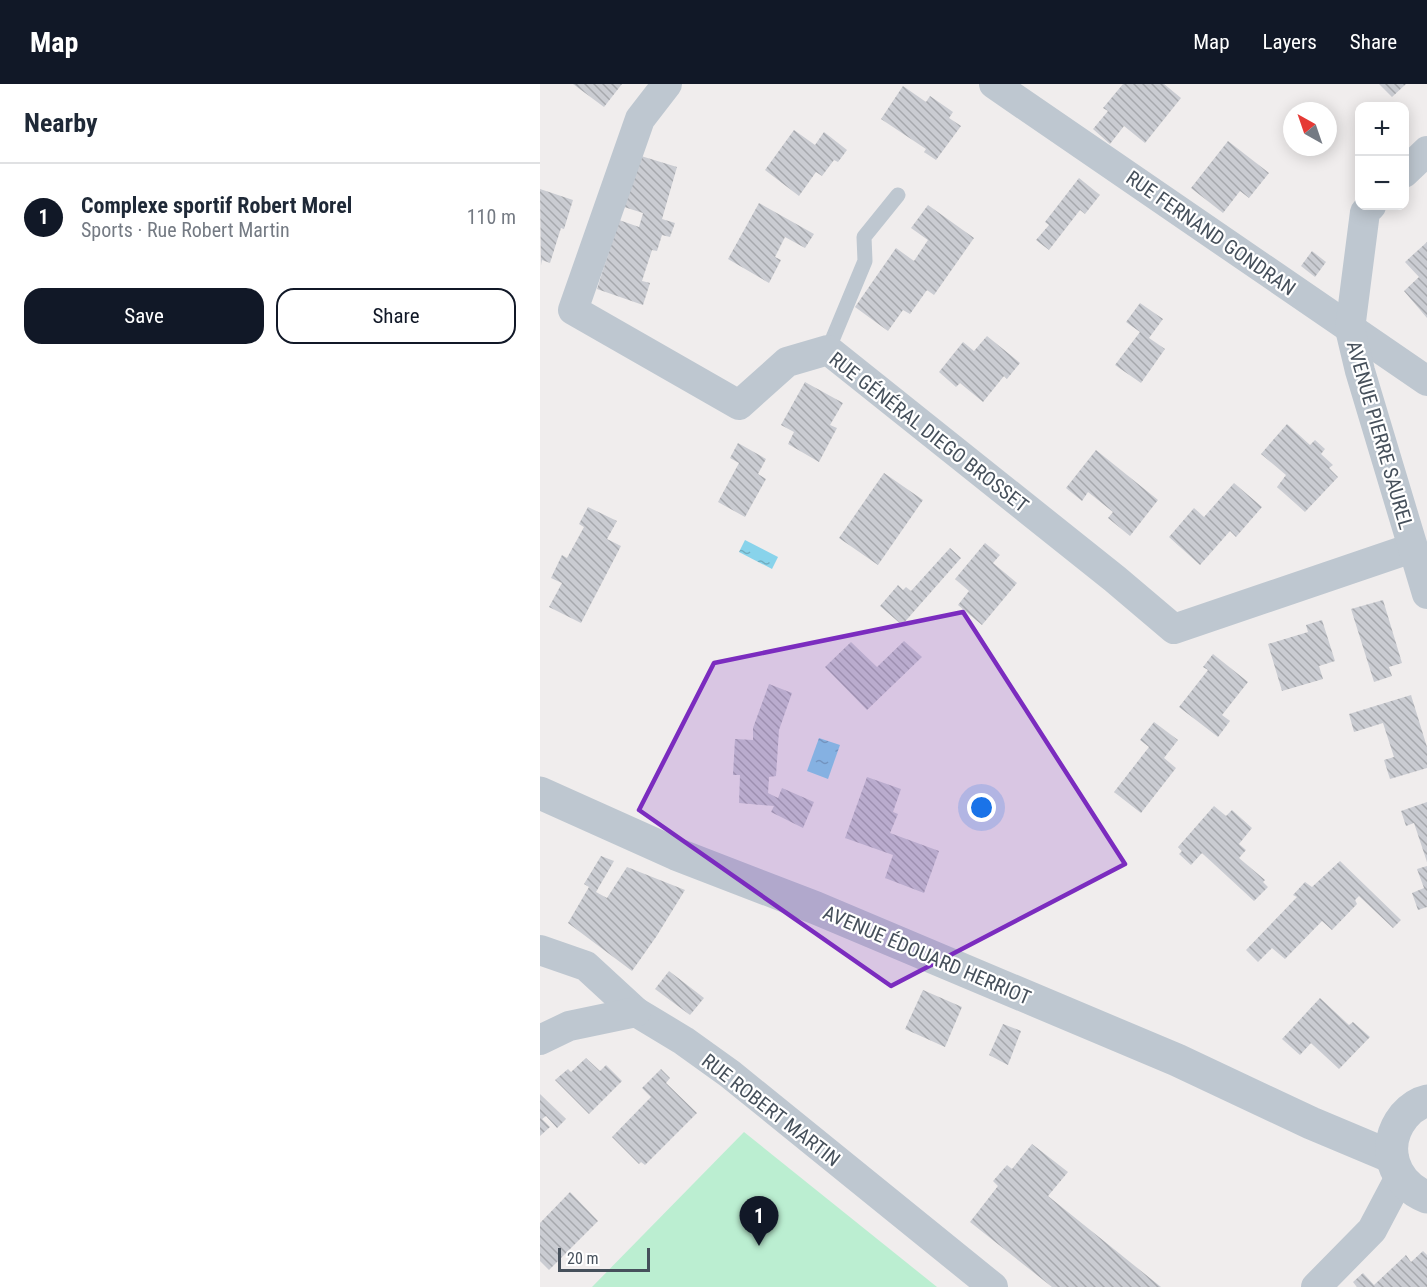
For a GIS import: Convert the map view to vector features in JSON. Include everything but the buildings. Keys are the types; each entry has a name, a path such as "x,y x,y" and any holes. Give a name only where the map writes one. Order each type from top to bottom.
{"street":[{"name":"RUE GÉNÉRAL DIEGO BROSSET","path":"667,84 640,119 573,310 739,405 787,362 828,350 1115,579 1174,629 1412,548"},
{"name":"RUE FERNAND GONDRAN","path":"994,84 1427,381"},
{"path":"1409,168 1427,151"},
{"name":"AVENUE PIERRE SAUREL","path":"1367,210 1350,329 1360,370 1427,594"},
{"name":"AVENUE ÉDOUARD HERRIOT","path":"540,793 676,854 827,913 1176,1060 1311,1123 1396,1167 1407,1186 1427,1198"},
{"name":"RUE ROBERT MARTIN","path":"540,950 586,966 636,1012 684,1041 730,1074 993,1287"},
{"path":"540,1040 569,1026 636,1012"},
{"path":"1372,1230 1396,1167 1392,1140 1398,1124 1408,1111 1427,1101"},
{"name":"AVENUE ÉDOUARD HERRIOT","path":"1311,1123 1398,1124"},
{"path":"1316,1287 1372,1230 1427,1198"}],"lane":[{"path":"828,350 865,261 864,237 898,195"}],"highlighted area":[{"path":"963,612 1125,864 891,986 639,810 714,663"}],"green space":[{"path":"744,1132 937,1287 592,1287"}],"water":[{"path":"745,540 778,557 772,569 739,552"},
{"path":"819,738 840,745 828,779 807,771"}],"place":[{"name":"Complexe sportif Robert Morel","path":"759,1246"}]}
